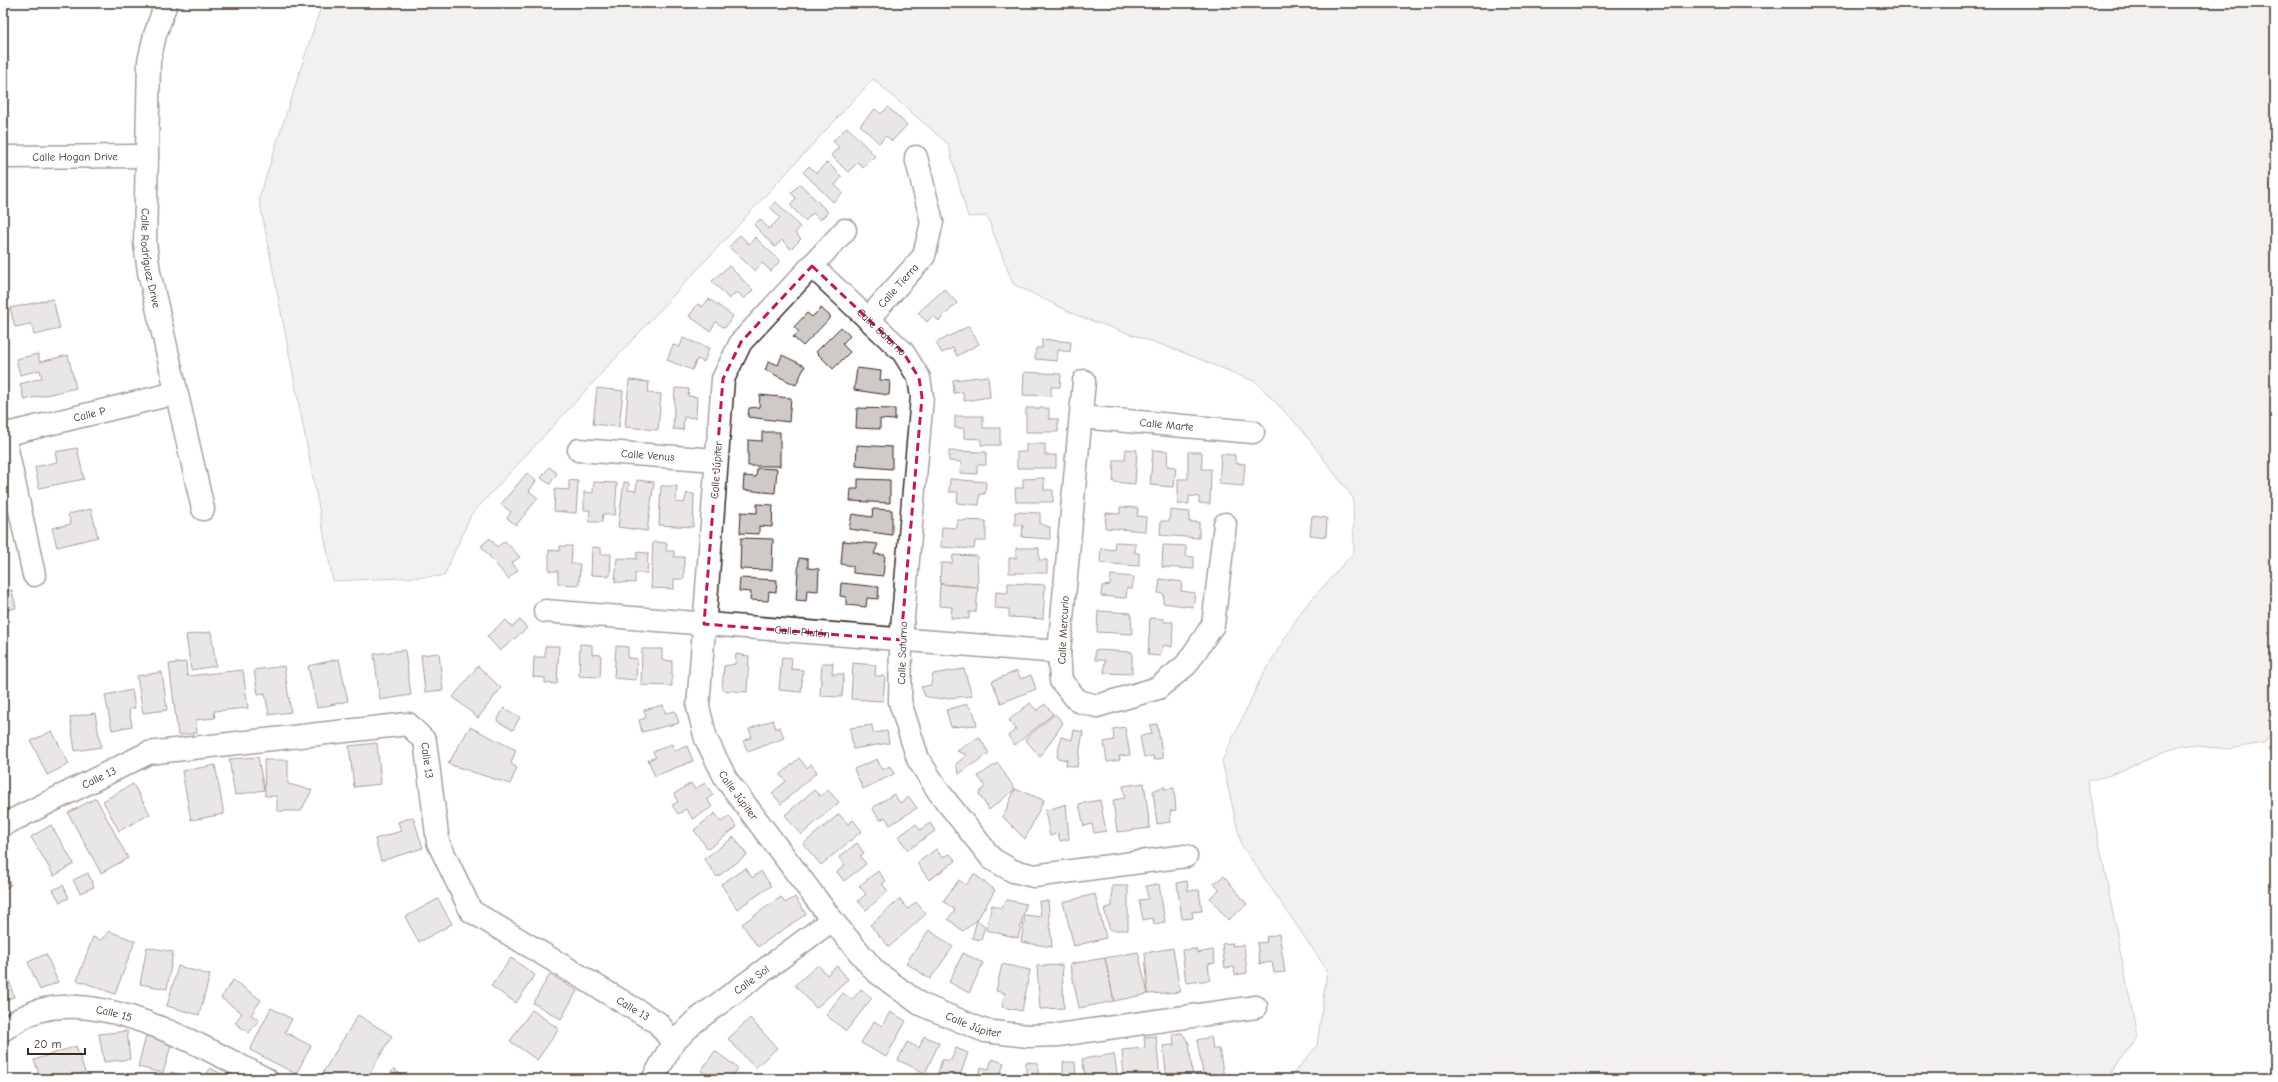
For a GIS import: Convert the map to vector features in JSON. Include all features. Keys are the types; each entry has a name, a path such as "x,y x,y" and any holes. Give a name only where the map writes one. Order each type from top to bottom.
{"street":[{"name":"Calle Rodríguez Drive","path":"166,3 155,35 149,61 146,257 203,509"},
{"name":"Calle Hogan Drive","path":"3,157 147,156"},
{"name":"Calle Tierra","path":"868,319 924,256 932,222 916,157"},
{"name":"Calle Júpiter","path":"845,230 741,342 723,379 698,707 706,739 726,779 832,920 875,971 920,1004 985,1031 1028,1036 1058,1035 1256,1007"},
{"name":"Calle Saturno","path":"812,266 903,352 919,378 922,396 901,640 900,702 918,759 938,792 992,859 1013,871 1034,876 1186,856"},
{"name":"Calle Mercurio","path":"1084,381 1060,652 1061,681 1078,701 1097,706 1158,688 1186,665 1212,625 1225,524"},
{"name":"Calle P","path":"3,434 176,393"},
{"name":"Calle Marte","path":"1081,417 1253,432"},
{"path":"3,434 34,575"},
{"name":"Calle Venus","path":"579,450 716,460"},
{"name":"Calle Plutón","path":"545,611 1060,652"},
{"name":"Calle 13","path":"3,825 148,753 408,724 425,741 438,842 471,911 658,1023 673,1043"},
{"name":"Calle Sol","path":"673,1043 694,1022 832,920"},
{"name":"Calle 15","path":"3,1030 40,1010 84,1006 161,1027 266,1079"},
{"path":"652,1079 673,1043"}],"highlighted area":[{"path":"812,266 903,352 919,378 922,397 901,640 704,624 723,379 741,342"}],"shaded area":[{"path":"322,3 2275,3 2275,729 2264,743 2229,749 2182,745 2108,776 2087,781 2137,1036 2108,1079 1289,1079 1317,1046 1327,970 1241,844 1222,761 1262,676 1302,610 1354,552 1353,498 1302,430 1256,382 1179,351 1078,316 1013,284 987,216 968,217 948,144 873,79 471,515 444,576 333,581 259,198"}],"building":[{"path":"888,107 907,125 892,141 886,136 879,143 860,125 875,109 881,114"},
{"path":"847,127 875,156 863,168 858,162 848,172 831,155 839,147 833,141"},
{"path":"827,162 842,177 835,185 843,193 833,202 803,172 809,166 816,173"},
{"path":"800,184 828,212 820,220 813,213 805,221 790,205 796,198 791,193"},
{"path":"776,202 800,227 795,233 801,239 791,249 782,240 775,247 754,225 760,219 769,229 780,218 770,207"},
{"path":"740,235 749,244 755,237 780,261 771,271 762,263 755,271 729,247"},
{"path":"729,266 753,290 744,299 737,292 729,299 712,281"},
{"path":"944,289 957,303 939,321 933,315 927,322 918,313"},
{"path":"53,299 60,329 34,335 31,324 15,327 10,308"},
{"path":"709,299 733,316 725,328 716,322 710,331 689,316 698,304 702,307"},
{"path":"821,308 831,317 803,346 793,337 799,332 794,327 807,313 812,317"},
{"path":"969,326 979,344 957,356 953,348 942,353 936,343"},
{"path":"841,327 850,336 842,344 850,352 833,369 816,352"},
{"path":"683,338 709,348 704,362 697,359 692,370 667,360 673,345 680,347"},
{"path":"1042,339 1071,342 1070,352 1058,350 1057,361 1035,359 1036,348 1042,348"},
{"path":"38,354 40,362 68,355 76,388 24,400 20,384 42,378 40,370 20,375 16,359"},
{"path":"782,355 805,366 796,385 765,370 769,361 778,365"},
{"path":"857,368 881,371 880,380 890,381 889,395 854,390"},
{"path":"1024,372 1061,374 1060,387 1051,387 1051,396 1023,395"},
{"path":"988,376 990,397 964,401 963,392 954,393 953,380"},
{"path":"629,380 649,382 648,393 661,394 658,430 625,427"},
{"path":"597,388 623,391 619,427 593,424"},
{"path":"675,388 689,389 688,396 697,397 696,418 684,417 683,430 673,429"},
{"path":"760,395 791,398 789,422 748,417 749,408 759,407"},
{"path":"857,408 895,409 895,420 880,419 880,429 856,428"},
{"path":"1026,408 1049,408 1049,419 1058,419 1058,432 1026,432"},
{"path":"955,416 983,416 983,428 1000,428 1000,445 981,445 981,439 964,438 964,428 955,428"},
{"path":"762,432 780,432 780,466 748,466 748,440 762,441"},
{"path":"1026,444 1045,444 1045,455 1056,455 1056,468 1017,468 1017,452 1026,452"},
{"path":"857,445 892,447 892,469 856,466"},
{"path":"77,448 84,479 39,488 35,467 57,462 55,452"},
{"path":"1126,449 1137,450 1135,484 1113,482 1114,460 1125,460"},
{"path":"1153,450 1168,451 1167,466 1176,467 1174,487 1150,485"},
{"path":"949,451 986,452 986,465 977,465 977,474 960,473 961,462 949,461"},
{"path":"1188,452 1202,452 1202,469 1211,469 1210,504 1199,503 1199,497 1189,496 1189,504 1178,504 1178,479 1188,479"},
{"path":"1221,454 1235,455 1235,463 1245,464 1243,486 1219,484"},
{"path":"549,467 557,473 550,484 541,478"},
{"path":"757,468 777,469 775,493 743,490 744,476 756,477"},
{"path":"527,473 536,481 529,491 538,498 516,525 507,518 511,512 501,504"},
{"path":"1044,478 1044,490 1053,490 1053,502 1016,502 1015,488 1023,488 1023,479"},
{"path":"858,479 890,480 890,503 850,501 851,489 858,489"},
{"path":"950,479 986,482 985,494 980,494 979,505 957,503 958,492 949,492"},
{"path":"569,480 578,481 576,513 554,511 555,489 569,490"},
{"path":"637,480 654,482 647,531 618,527 624,482 629,483 628,490 636,491"},
{"path":"594,482 617,483 615,515 603,514 602,522 589,522 590,510 584,510 584,492 593,493"},
{"path":"661,486 677,486 676,502 684,503 687,493 694,494 693,527 659,525"},
{"path":"757,504 773,505 772,527 759,526 759,534 740,533 741,512 757,513"},
{"path":"1120,507 1138,508 1137,516 1146,517 1145,531 1105,528 1106,513 1120,514"},
{"path":"91,509 98,537 57,547 52,528 71,524 68,514"},
{"path":"873,509 892,510 892,535 849,529 852,514 872,517"},
{"path":"1170,510 1190,512 1189,522 1199,522 1199,538 1160,535 1161,521 1169,521"},
{"path":"1015,512 1040,513 1040,524 1050,527 1050,539 1022,537 1023,525 1015,525"},
{"path":"1312,516 1327,518 1326,537 1310,535"},
{"path":"957,520 986,521 986,541 975,541 974,549 941,547 942,527 957,528"},
{"path":"490,538 497,547 505,541 520,557 512,563 518,570 508,579 481,546"},
{"path":"741,538 773,539 772,570 740,569"},
{"path":"843,541 878,544 874,554 885,555 883,576 853,573 853,566 841,564"},
{"path":"653,542 667,543 666,551 674,551 674,557 684,557 684,579 674,579 674,589 651,588"},
{"path":"1115,542 1135,543 1135,553 1139,553 1139,566 1100,563 1101,548 1114,550"},
{"path":"1163,545 1186,546 1186,556 1194,557 1194,569 1162,567"},
{"path":"560,546 572,546 571,564 580,564 579,585 558,584 558,571 549,571 549,550 560,551"},
{"path":"592,547 601,548 601,554 611,554 610,576 591,575"},
{"path":"1016,548 1039,548 1039,560 1047,560 1047,573 1009,573 1009,558 1016,558"},
{"path":"637,552 648,553 647,573 635,573 635,583 615,582 617,558 637,559"},
{"path":"953,555 977,556 978,587 940,584 941,563 952,563"},
{"path":"799,558 808,559 808,568 819,569 818,591 807,590 806,601 796,600"},
{"path":"1111,575 1134,577 1132,589 1127,588 1126,598 1101,596 1102,586 1110,585"},
{"path":"740,578 777,580 776,592 769,591 768,601 750,600 751,592 739,591"},
{"path":"1160,579 1182,582 1181,591 1195,593 1193,607 1163,603 1164,594 1158,593"},
{"path":"841,583 879,587 878,599 867,598 866,607 846,605 846,597 840,596"},
{"path":"1008,583 1045,585 1043,619 1009,617 1009,609 995,608 996,592 1008,593"},
{"path":"940,584 978,587 976,612 969,612 969,619 951,618 952,607 939,606"},
{"path":"12,590 16,608 3,611 3,592"},
{"path":"1098,611 1131,613 1132,634 1097,632"},
{"path":"1150,618 1164,619 1164,622 1173,622 1172,647 1164,645 1160,656 1148,655"},
{"path":"506,620 512,627 520,620 527,628 500,651 487,636"},
{"path":"211,632 216,666 191,670 186,635"},
{"path":"580,644 592,645 592,654 601,655 600,677 579,676"},
{"path":"545,646 559,646 557,684 545,683 545,678 533,677 534,657 545,657"},
{"path":"616,646 628,647 628,658 637,659 636,680 614,678"},
{"path":"642,649 662,649 662,660 672,661 672,686 641,685"},
{"path":"405,650 411,695 380,700 374,654"},
{"path":"1095,650 1132,652 1132,674 1104,673 1105,660 1095,660"},
{"path":"439,653 443,690 425,692 421,655"},
{"path":"736,654 749,656 747,692 722,690 724,666 735,664"},
{"path":"782,657 792,658 791,669 803,670 801,692 779,690"},
{"path":"339,659 348,701 317,708 308,666"},
{"path":"186,662 187,676 243,670 248,708 214,711 215,718 196,720 197,733 178,735 169,664"},
{"path":"822,663 833,663 832,674 844,674 842,697 820,696"},
{"path":"853,663 876,665 875,676 885,676 883,701 851,699"},
{"path":"284,666 291,712 269,715 265,693 258,694 254,670"},
{"path":"478,666 501,688 478,718 453,697"},
{"path":"964,669 972,696 935,699 925,696 921,687 931,685 933,674"},
{"path":"1017,671 1021,679 1031,675 1036,689 1001,703 992,681"},
{"path":"162,672 167,710 143,713 137,676"},
{"path":"132,690 135,708 129,709 132,726 112,730 105,695"},
{"path":"1030,703 1037,711 1045,704 1053,714 1015,745 1008,736 1016,729 1009,720"},
{"path":"967,704 974,713 977,725 951,727 946,710"},
{"path":"663,705 665,713 675,711 679,723 642,732 639,720 646,718 644,710"},
{"path":"504,708 520,717 513,730 497,721"},
{"path":"95,713 101,747 75,751 70,717"},
{"path":"1055,714 1063,723 1040,757 1025,739"},
{"path":"773,720 776,729 780,727 784,738 748,752 743,741 752,737 749,729"},
{"path":"1157,724 1163,758 1154,760 1153,756 1144,757 1140,736 1152,734 1150,725"},
{"path":"872,725 873,733 887,731 889,743 853,749 850,728"},
{"path":"470,727 516,750 511,763 517,768 510,784 448,764"},
{"path":"1125,727 1130,755 1119,756 1120,760 1107,762 1104,742 1114,740 1113,729"},
{"path":"1074,730 1083,732 1077,767 1066,765 1067,760 1057,758 1061,737 1072,740"},
{"path":"52,731 69,764 47,775 31,741"},
{"path":"979,737 989,753 959,774 956,764 967,755 957,751"},
{"path":"377,743 381,784 354,787 349,746"},
{"path":"672,744 675,751 687,746 693,761 655,776 648,760 656,757 653,752"},
{"path":"258,757 264,790 235,795 229,759"},
{"path":"799,758 807,768 811,764 817,772 781,804 772,793 786,781 780,775"},
{"path":"877,759 882,770 890,766 894,774 863,789 854,769"},
{"path":"264,760 288,760 288,784 312,790 301,811 277,811 277,796 265,796"},
{"path":"998,763 1015,789 989,810 979,794 985,786 978,776"},
{"path":"215,765 224,814 191,820 182,771"},
{"path":"691,783 695,789 705,783 713,795 707,799 712,807 693,819 686,809 678,814 672,805 678,802 674,794"},
{"path":"1144,783 1150,828 1117,832 1113,800 1125,798 1123,786"},
{"path":"133,784 150,814 119,831 103,801"},
{"path":"1164,786 1164,789 1174,788 1176,810 1170,811 1171,822 1157,824 1153,791"},
{"path":"1015,789 1044,800 1025,839 1003,817"},
{"path":"814,790 820,796 828,790 839,802 801,835 785,815"},
{"path":"894,794 900,803 909,797 917,808 890,825 885,817 880,820 872,808"},
{"path":"96,798 128,858 101,873 68,813"},
{"path":"1100,800 1106,831 1094,833 1092,824 1084,826 1079,804"},
{"path":"1066,804 1069,839 1060,841 1058,833 1050,836 1045,811"},
{"path":"715,813 721,822 729,816 737,827 708,849 694,830"},
{"path":"839,814 848,824 853,820 862,831 821,865 803,844"},
{"path":"413,817 423,848 381,861 375,839 401,831 398,822"},
{"path":"930,823 935,831 908,850 898,837 916,824 920,830"},
{"path":"51,825 74,864 54,876 31,837"},
{"path":"734,837 747,855 717,877 704,859"},
{"path":"857,843 864,853 860,856 866,864 844,881 837,872 845,865 839,857"},
{"path":"936,849 942,857 950,854 956,861 929,880 917,863"},
{"path":"746,868 752,878 761,871 771,886 737,909 721,884"},
{"path":"3,869 11,885 3,889"},
{"path":"878,871 886,881 882,884 888,891 866,910 858,901 866,894 859,886"},
{"path":"88,873 94,887 80,893 73,880"},
{"path":"974,874 995,890 977,920 963,931 948,919 955,910 943,901 959,880 966,885"},
{"path":"1224,876 1247,904 1228,920 1210,898 1219,890 1214,883"},
{"path":"1187,881 1188,891 1199,890 1202,911 1192,912 1193,918 1182,919 1177,883"},
{"path":"1159,884 1165,922 1154,924 1153,918 1143,920 1139,900 1148,899 1146,886"},
{"path":"63,885 69,898 60,902 53,890"},
{"path":"1112,886 1128,886 1128,930 1110,930 1104,909 1112,906"},
{"path":"1095,894 1106,938 1074,946 1063,902"},
{"path":"781,897 785,903 795,897 806,914 758,947 742,924"},
{"path":"438,899 452,924 419,942 405,917"},
{"path":"900,899 908,909 916,902 926,914 889,947 870,925"},
{"path":"1007,900 1026,904 1018,938 986,930 992,905 1001,908"},
{"path":"1039,901 1048,901 1052,947 1021,942 1025,915 1041,917"},
{"path":"977,920 985,926 981,940 972,938"},
{"path":"929,930 953,947 930,979 906,963"},
{"path":"109,931 135,941 115,994 77,980 93,937 101,940"},
{"path":"1279,934 1285,972 1274,973 1272,962 1260,964 1257,943 1267,942 1266,937"},
{"path":"1233,943 1232,946 1244,945 1247,973 1235,975 1234,967 1225,968 1222,944"},
{"path":"147,947 173,952 167,989 140,984"},
{"path":"1173,948 1180,992 1148,994 1145,953"},
{"path":"1196,949 1197,953 1213,950 1215,963 1208,964 1210,980 1186,983 1182,950"},
{"path":"1138,952 1148,994 1114,1001 1105,958"},
{"path":"963,953 983,963 969,993 949,982"},
{"path":"46,954 58,982 40,990 28,962"},
{"path":"511,958 535,975 516,1003 491,986"},
{"path":"1105,958 1114,1001 1079,1008 1070,964"},
{"path":"1002,964 1030,970 1022,1011 1002,1007 1005,993 996,991"},
{"path":"818,965 827,975 837,966 848,979 816,1008 795,985"},
{"path":"1062,965 1064,1008 1040,1009 1037,966"},
{"path":"178,966 210,975 199,1015 167,1006"},
{"path":"550,974 577,991 561,1019 533,1003"},
{"path":"8,976 14,997 3,1001 3,977"},
{"path":"233,980 261,1000 251,1015 259,1020 249,1033 235,1023 242,1013 221,998"},
{"path":"861,989 872,998 846,1031 826,1015 843,993 852,1000"},
{"path":"271,1008 292,1019 285,1032 311,1046 296,1074 250,1050"},
{"path":"532,1010 559,1029 537,1060 510,1041"},
{"path":"890,1012 906,1021 886,1057 861,1043 874,1021 882,1026"},
{"path":"358,1015 392,1036 366,1079 319,1079"},
{"path":"750,1018 777,1048 755,1068 728,1039"},
{"path":"127,1031 130,1059 104,1062 99,1034"},
{"path":"1182,1033 1189,1043 1193,1079 1167,1079 1163,1046 1174,1045 1173,1034"},
{"path":"146,1036 172,1042 163,1073 138,1067"},
{"path":"924,1036 939,1043 925,1073 898,1060 907,1042 919,1048"},
{"path":"1156,1036 1160,1079 1124,1079 1122,1050 1145,1048 1144,1037"},
{"path":"1211,1037 1213,1049 1219,1049 1224,1076 1204,1079 1197,1040"},
{"path":"76,1046 85,1072 65,1079 41,1079 34,1060"},
{"path":"956,1048 968,1053 959,1079 949,1079 937,1075 942,1060 951,1060"},
{"path":"715,1051 738,1068 731,1079 713,1079 701,1071"},
{"path":"1114,1054 1118,1079 1086,1079 1082,1059"},
{"path":"992,1059 1004,1063 999,1079 978,1079 981,1067 989,1069"},
{"path":"1026,1062 1038,1063 1038,1079 1014,1079 1014,1076 1026,1076"},
{"path":"1063,1062 1075,1062 1076,1079 1054,1079 1054,1074 1063,1077"},
{"path":"210,1068 231,1079 205,1079"},
{"path":"394,1069 407,1079 386,1079"},
{"path":"171,1072 195,1079 169,1079"}]}
